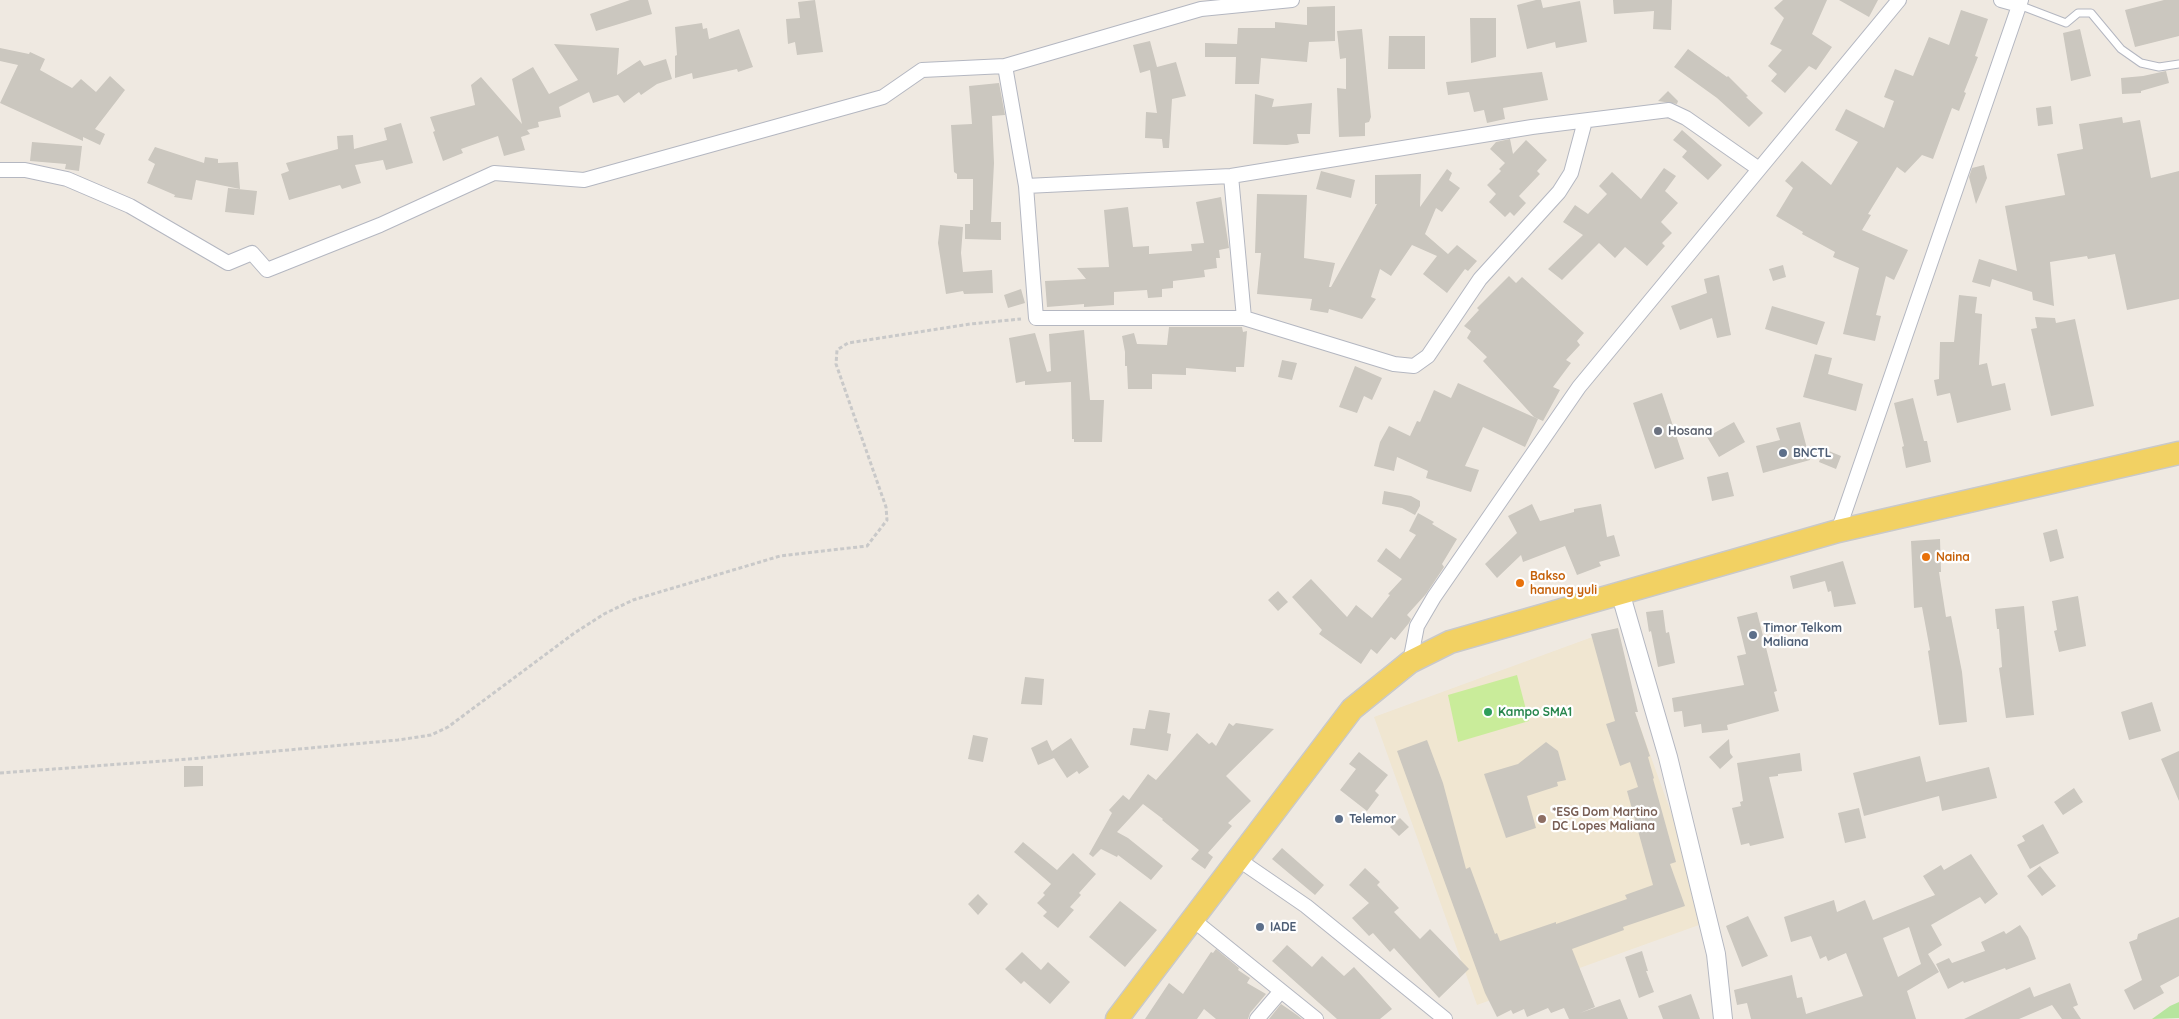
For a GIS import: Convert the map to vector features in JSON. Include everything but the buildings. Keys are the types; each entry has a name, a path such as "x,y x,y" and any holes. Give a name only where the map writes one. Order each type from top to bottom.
{"main road":[{"path":"1117,1019 1352,709 1410,662 1450,642 1838,531 2179,453"}],"street":[{"path":"0,170 25,170 67,179 130,206 228,262 252,253 267,270 380,226 494,172 584,180 884,97 922,70 1005,66 1201,9 1292,0"},
{"path":"1410,662 1417,626 1434,596 1579,387 1898,0"},
{"path":"1838,531 2020,3 2001,0"},
{"path":"1005,66 1026,186 1036,318 1244,318 1394,364 1414,366 1428,356 1480,279 1559,192 1571,173 1585,121"},
{"path":"1026,186 1231,176 1532,127 1669,110 1686,118 1758,169"},
{"path":"1231,176 1244,318"},
{"path":"1620,592 1668,757 1714,945 1723,1019"},
{"path":"1239,860 1306,906 1445,1019"},
{"path":"1192,919 1316,1019"},
{"path":"1257,1019 1281,991"}],"lane":[{"path":"2020,3 2066,22 2078,13 2091,13 2121,49 2141,63 2159,67 2179,64"}],"path":[{"path":"0,773 199,759 398,740 431,735 448,727 574,634 604,614 633,600 780,556 867,546 888,520 886,507 836,364 837,350 848,343 970,324 1036,318"}],"shaded area":[{"name":"*ESG Dom Martino DC Lopes Maliana","path":"1606,632 1710,921 1477,1005 1374,717"}],"green space":[{"name":"Kampo SMA1","path":"1517,675 1529,721 1458,742 1448,695"},
{"path":"2179,1002 2179,1018 2152,1019 2170,1006"}],"place":[{"name":"Hosana","path":"1658,431"},
{"name":"BNCTL","path":"1783,453"},
{"name":"Naina","path":"1926,557"},
{"name":"Bakso hanung yuli","path":"1520,583"},
{"name":"Timor Telkom Maliana","path":"1753,635"},
{"name":"Kampo SMA1","path":"1488,712"},
{"name":"Telemor","path":"1339,819"},
{"name":"*ESG Dom Martino DC Lopes Maliana","path":"1542,819"},
{"name":"IADE","path":"1260,927"}]}
